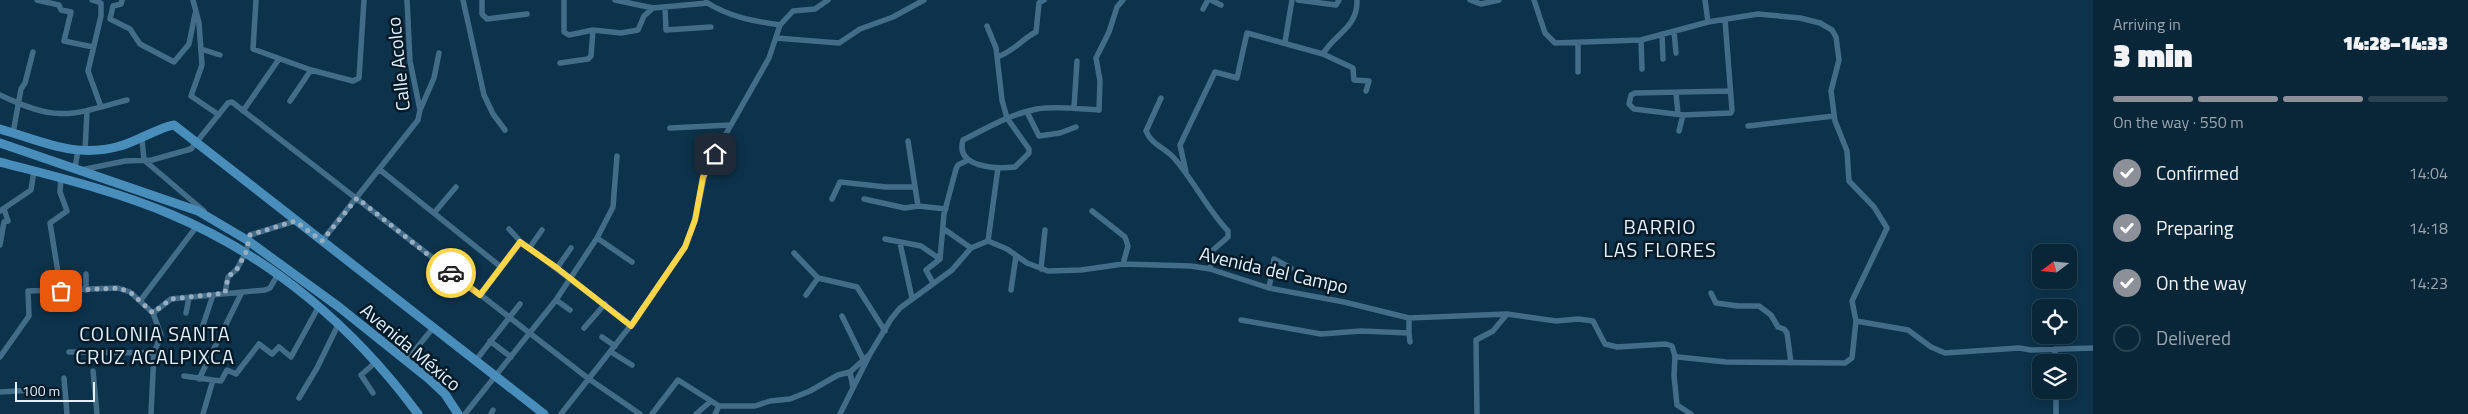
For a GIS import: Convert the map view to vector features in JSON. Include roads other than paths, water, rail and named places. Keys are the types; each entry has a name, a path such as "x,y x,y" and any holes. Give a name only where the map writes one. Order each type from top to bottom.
{"main road":[{"path":"0,129 39,143 82,150 103,150 142,139 172,124 198,141 295,221 497,375 544,414"},
{"name":"Avenida México","path":"2,143 124,187 198,211 247,240 339,308 446,394 456,410"},
{"path":"0,162 61,177 168,213 216,235 246,252 319,306 351,334 377,361 413,412"},
{"path":"216,235 219,224"},
{"path":"351,334 358,324"},
{"path":"364,347 374,336"}],"street":[{"path":"36,0 58,4 61,10 71,12 64,41 93,47"},
{"path":"92,0 101,3 101,16 88,71 101,107"},
{"path":"110,19 113,6 121,4 122,0"},
{"path":"193,0 195,14 199,23 202,65 191,96 219,115"},
{"path":"256,0 253,49 311,70 356,80 359,78 364,0"},
{"name":"Calle Acolco","path":"322,241 418,120 420,110 410,61 407,0"},
{"path":"463,0 484,95 493,114 505,130"},
{"path":"482,0 482,14 487,19 526,14"},
{"path":"564,0 564,32 569,35 593,30 621,32 638,30 644,16 653,8"},
{"path":"616,0 653,8 706,2 724,13 746,20 780,25"},
{"path":"561,414 631,326 685,247 695,220 703,177 730,125 769,58 780,25 787,15 793,12 815,9 828,0"},
{"path":"776,38 839,43 860,29 893,17 924,0"},
{"path":"997,57 1007,54 1023,38 1036,32 1040,3 1044,0"},
{"path":"968,160 962,150 963,140 1008,118 1038,109 1074,108 1099,110 1100,81 1096,58 1110,32 1116,7 1123,0"},
{"path":"1203,9 1210,0 1221,5"},
{"path":"1285,42 1292,0"},
{"path":"1298,0 1336,5 1339,0"},
{"path":"1323,54 1347,29 1358,8 1357,0"},
{"path":"1470,0 1481,4 1499,0"},
{"path":"1534,0 1548,38 1555,43 1641,40 1708,22 1758,14 1800,18 1820,23 1832,30 1836,37 1840,60 1831,91 1834,116 1847,151 1849,181 1874,207 1887,228 1852,301 1856,321 1852,358 1849,362 1791,363 1726,362 1675,356 1674,376 1677,405 1691,414"},
{"path":"1705,0 1708,22"},
{"path":"665,8 666,30 712,27"},
{"path":"101,16 130,29 140,44 174,62 189,44 195,14"},
{"path":"1725,20 1732,110 1728,115 1680,114 1634,109 1629,104 1631,96 1635,94 1730,91"},
{"path":"933,283 926,270 940,259 944,229 943,222 958,165 968,160 998,168 1015,167 1029,153 1029,149 1008,118 1002,100 997,57 987,26"},
{"path":"560,63 588,59 593,30"},
{"path":"1674,31 1676,53"},
{"path":"1186,172 1180,145 1215,72 1237,78 1247,34 1285,42 1323,54 1353,68 1354,80 1369,81 1366,91"},
{"path":"1662,34 1663,59"},
{"path":"1641,40 1642,69"},
{"path":"1578,43 1578,72"},
{"path":"201,49 220,55"},
{"path":"13,133 18,103 33,52"},
{"path":"420,110 434,78 439,53"},
{"path":"243,111 279,59"},
{"path":"1074,108 1077,61"},
{"path":"290,101 311,70"},
{"path":"1676,93 1680,114 1678,131"},
{"path":"0,95 48,114 64,115 127,100"},
{"path":"1161,98 1146,131 1149,139 1170,153 1186,172 1217,220 1228,231 1228,237 1213,250 1210,269"},
{"path":"87,111 78,169 125,161 144,160 191,149 230,102 357,198 589,379 640,414"},
{"path":"1027,112 1039,136 1060,133 1076,127"},
{"path":"1748,126 1834,116"},
{"path":"670,128 730,125"},
{"path":"142,139 144,160 219,224"},
{"path":"908,141 918,206"},
{"path":"456,410 466,414 556,300 597,238 613,207 617,156"},
{"path":"988,241 998,168"},
{"path":"378,169 501,267"},
{"path":"0,245 4,222 8,221 2,210 31,190 34,171"},
{"path":"61,177 60,192 67,211 50,224 61,291"},
{"path":"832,199 840,182 886,187 915,187"},
{"path":"434,213 456,187"},
{"path":"864,199 905,208 918,206 946,210"},
{"path":"1092,212 1125,237 1128,246 1123,264"},
{"path":"225,293 228,277 235,271 246,252 247,240 252,234 295,221"},
{"path":"140,301 197,226"},
{"path":"509,229 520,242 530,247 631,326"},
{"path":"944,229 971,248"},
{"path":"530,247 542,230"},
{"path":"840,414 870,354 891,319 912,298 952,270 971,248 988,241 996,243 1042,269 1045,230"},
{"path":"597,238 632,262"},
{"path":"885,239 921,246 940,259"},
{"path":"480,295 520,242"},
{"path":"900,243 912,298"},
{"path":"557,268 571,248"},
{"path":"794,253 818,278 857,287 884,331"},
{"path":"1012,290 1016,256"},
{"path":"1269,288 1274,259 1291,268"},
{"name":"Avenida del Campo","path":"1042,269 1081,270 1123,264 1191,266 1210,269 1269,288 1344,302 1409,318 1508,314 1556,321 1578,319 1593,321 1605,344 1616,347 1666,344 1672,346 1675,356"},
{"path":"461,281 470,270"},
{"path":"86,274 86,290"},
{"path":"153,313 171,299 270,288 278,274"},
{"path":"806,295 818,278"},
{"path":"0,357 29,316 28,291 118,288 130,292 153,313 161,335 154,353 151,414"},
{"path":"200,378 242,292"},
{"path":"1712,292 1716,303 1759,306 1771,315 1774,324 1787,333 1791,363"},
{"path":"202,328 213,295"},
{"path":"186,313 189,298"},
{"path":"556,300 570,310"},
{"path":"476,360 520,304"},
{"path":"584,328 604,304"},
{"path":"184,376 222,381 227,370 236,374 259,344 272,354 279,347 291,356 319,306"},
{"path":"1477,414 1476,340 1493,331 1508,314"},
{"path":"842,316 863,359"},
{"path":"1409,318 1408,333 1410,342"},
{"path":"1241,320 1321,334 1361,331 1408,333"},
{"path":"1856,321 1908,330 1931,347 1946,353 2019,348 2093,348"},
{"path":"299,398 317,368 339,323"},
{"path":"406,361 434,328"},
{"path":"602,337 632,366"},
{"path":"490,341 511,357"},
{"path":"2055,349 2055,354"},
{"path":"69,352 154,353"},
{"path":"652,414 678,380 719,406 756,406 770,401 790,399 838,375 850,372 870,354"},
{"path":"373,393 361,375 377,361"},
{"path":"93,371 97,414"},
{"path":"850,372 853,388"},
{"path":"64,378 67,414"},
{"path":"203,414 213,380"},
{"path":"0,392 33,390"},
{"path":"2056,399 2056,414"},
{"path":"696,414 710,401"},
{"path":"715,414 719,406"}],"district":[{"name":"BARRIO LAS FLORES","path":"1660,238"},
{"name":"COLONIA SANTA CRUZ ACALPIXCA","path":"155,346"}]}
